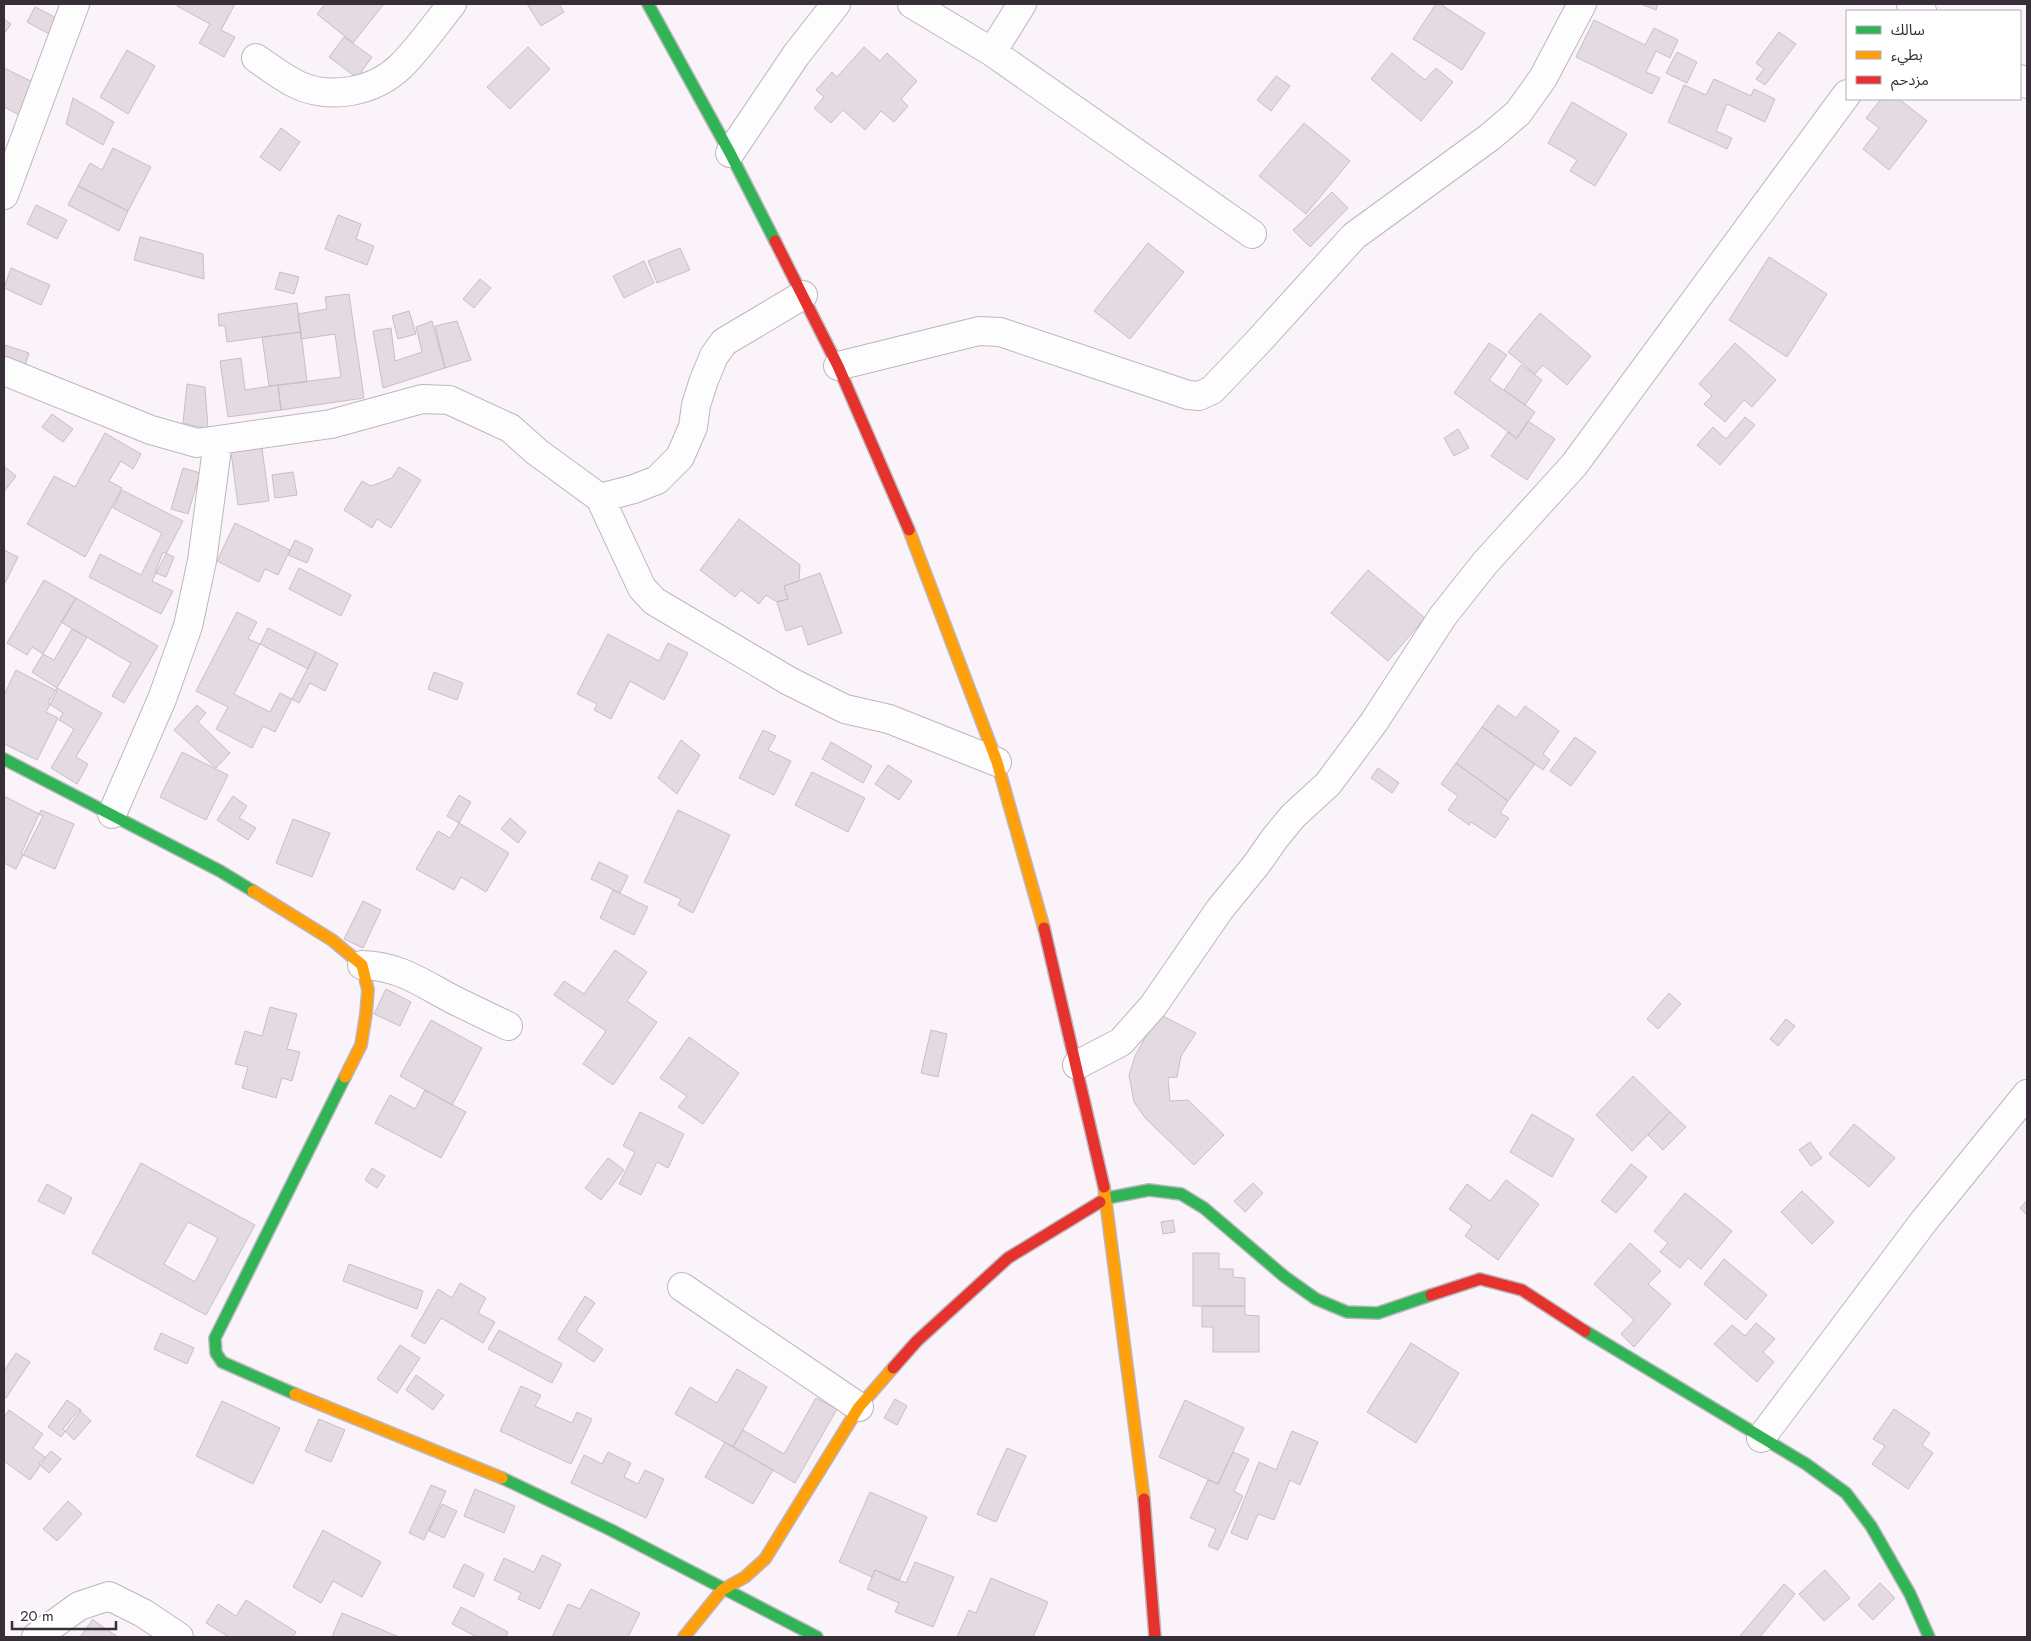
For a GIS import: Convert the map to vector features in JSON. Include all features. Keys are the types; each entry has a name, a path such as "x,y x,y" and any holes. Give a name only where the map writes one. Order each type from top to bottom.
{"street":[{"path":"256,58 297,85 323,93 347,93 375,83 399,67 452,4"},
{"path":"648,4 730,153 838,366 911,534 997,762 1044,927 1107,1198 1143,1482 1155,1637"},
{"path":"730,153 796,55 836,4"},
{"path":"912,4 992,52 1252,234"},
{"path":"992,52 1022,4"},
{"path":"838,366 979,331 1000,332 1188,395 1199,396 1212,390 1354,236 1490,137 1518,113 1543,78 1582,4"},
{"path":"4,195 72,5"},
{"path":"1077,1065 1121,1042 1153,1006 1220,909 1256,865 1275,838 1294,816 1328,784 1374,722 1442,616 1485,563 1574,465 1846,95"},
{"path":"600,498 634,490 657,480 680,457 693,427 696,405 704,380 724,342 803,295"},
{"path":"4,371 152,430 197,442 218,441 331,424 422,399 449,400 510,428 538,452 600,498 642,588 654,601 789,681 845,708 889,719 997,762"},
{"path":"112,814 162,699 188,626 202,562 218,441"},
{"path":"4,759 220,871 332,940 362,965 380,966 406,973 452,999 508,1026"},
{"path":"362,965 368,990 360,1045 215,1338 216,1353 222,1362 339,1413 484,1470 557,1503 722,1590 817,1637"},
{"path":"1761,1438 1924,1221 2027,1094"},
{"path":"684,1637 722,1590 745,1577 765,1559 860,1407 917,1341 1008,1258 1107,1198 1149,1190 1181,1194 1204,1208 1285,1277 1316,1299 1347,1312 1378,1313 1480,1279 1522,1290 1561,1316 1806,1464 1846,1493 1871,1526 1910,1594 1929,1637"},
{"path":"682,1287 860,1407"},
{"path":"36,1637 79,1606 109,1596 179,1637"}],"building":[{"path":"178,4 235,4 221,30 235,37 224,57 199,43 210,24 177,6"},
{"path":"325,4 384,4 353,43 317,14"},
{"path":"527,4 559,4 564,12 541,26"},
{"path":"1436,4 1440,4 1485,33 1462,70 1413,39"},
{"path":"1641,4 1658,4 1656,10"},
{"path":"35,7 59,19 51,35 27,22"},
{"path":"4,19 11,24 4,34"},
{"path":"1594,20 1645,45 1654,28 1678,40 1670,58 1656,51 1646,72 1660,78 1652,94 1576,57"},
{"path":"1779,32 1796,44 1765,85 1756,79 1764,69 1756,63"},
{"path":"344,37 372,57 357,78 329,57"},
{"path":"528,47 550,69 510,109 487,87"},
{"path":"864,47 880,61 887,53 917,81 901,99 908,106 894,122 881,111 865,130 843,110 831,123 814,108 824,97 816,90 832,72 837,77"},
{"path":"127,50 155,66 128,114 100,97"},
{"path":"1677,52 1697,62 1687,83 1666,73"},
{"path":"1392,53 1425,80 1436,68 1453,82 1421,121 1371,79"},
{"path":"4,68 39,85 23,117 4,107"},
{"path":"1276,76 1290,86 1271,111 1257,100"},
{"path":"1714,79 1751,96 1754,89 1775,99 1765,122 1727,104 1716,131 1732,138 1727,149 1668,122 1684,85 1706,95"},
{"path":"73,98 114,122 103,145 66,124"},
{"path":"1880,100 1900,100 1927,121 1889,170 1863,149 1879,128 1866,118"},
{"path":"1572,102 1627,134 1595,186 1570,171 1577,160 1548,143"},
{"path":"1304,123 1350,161 1306,214 1259,176"},
{"path":"281,128 300,142 280,171 260,157"},
{"path":"113,148 151,167 128,211 78,186 90,163 102,170"},
{"path":"78,186 128,211 119,231 68,205"},
{"path":"1332,192 1348,208 1310,247 1293,230"},
{"path":"36,205 67,220 57,239 27,224"},
{"path":"338,215 361,224 356,239 374,246 367,265 325,249"},
{"path":"140,237 203,254 204,279 134,260"},
{"path":"1148,243 1184,272 1130,339 1094,311"},
{"path":"680,248 690,270 657,283 648,261"},
{"path":"1769,257 1827,294 1787,357 1729,320"},
{"path":"644,261 654,283 624,298 613,276"},
{"path":"11,268 50,285 41,305 4,288"},
{"path":"280,272 299,277 294,294 275,289"},
{"path":"480,279 491,288 474,308 463,299"},
{"path":"349,294 364,398 281,410 278,385 341,377 335,334 301,339 298,314 327,309 325,297"},
{"path":"297,303 301,332 227,342 225,326 219,326 218,314"},
{"path":"409,311 416,334 398,339 392,316"},
{"path":"1540,313 1591,356 1567,385 1543,365 1535,374 1508,352"},
{"path":"432,321 445,368 383,388 373,331 391,328 395,361 422,352 416,327"},
{"path":"457,321 471,360 445,368 435,326"},
{"path":"301,332 307,382 269,386 262,337"},
{"path":"1489,343 1507,355 1489,380 1535,412 1517,438 1454,393"},
{"path":"1735,343 1776,380 1752,407 1744,400 1725,422 1704,404 1712,396 1699,384"},
{"path":"5,345 29,353 25,366 4,359"},
{"path":"241,358 245,390 278,385 281,410 228,417 220,361"},
{"path":"1521,365 1542,380 1525,405 1504,390"},
{"path":"187,384 205,387 208,429 183,423"},
{"path":"52,414 73,429 63,442 42,427"},
{"path":"1745,417 1755,425 1720,465 1697,445 1713,427 1726,439"},
{"path":"1528,421 1555,439 1527,480 1491,456 1508,432 1516,439"},
{"path":"1458,429 1469,448 1454,456 1444,438"},
{"path":"105,433 141,454 133,469 121,461 109,481 122,488 85,557 27,524 54,476 75,487"},
{"path":"262,448 269,501 238,505 231,452"},
{"path":"4,466 16,476 4,492"},
{"path":"399,467 421,480 391,528 377,519 372,528 344,510 362,481 371,486 392,478"},
{"path":"183,468 200,473 188,514 171,509"},
{"path":"293,472 297,495 275,498 272,475"},
{"path":"122,490 183,521 152,581 173,591 161,614 89,577 100,554 141,575 162,533 113,508"},
{"path":"739,519 800,565 799,581 784,586 788,599 777,602 766,595 759,604 741,590 735,597 700,570"},
{"path":"235,523 290,550 278,575 265,569 259,582 217,561"},
{"path":"295,540 313,549 307,563 288,555"},
{"path":"4,550 18,557 4,585"},
{"path":"163,552 174,557 166,577 155,573"},
{"path":"299,568 351,595 341,616 289,589"},
{"path":"1368,570 1425,618 1388,661 1331,613"},
{"path":"820,573 842,633 808,645 802,626 786,631 777,602 788,599 784,586"},
{"path":"44,580 76,598 43,654 32,647 27,655 7,643"},
{"path":"76,598 158,646 124,703 112,696 131,663 61,622"},
{"path":"237,612 257,622 248,639 260,644 234,694 270,712 280,693 292,699 275,732 263,726 252,748 216,729 228,707 196,691"},
{"path":"268,628 316,652 308,669 260,644"},
{"path":"72,629 87,637 57,688 32,672 43,654 54,660"},
{"path":"608,634 659,661 668,643 688,653 664,700 630,681 611,719 594,710 597,704 577,694"},
{"path":"316,652 338,664 325,691 310,683 299,703 292,699"},
{"path":"16,670 57,691 46,712 58,718 37,760 4,744 4,695"},
{"path":"434,672 463,683 457,700 428,689"},
{"path":"57,688 102,713 76,757 88,764 77,784 51,768 74,729 59,720 63,713 48,703"},
{"path":"197,705 206,713 198,722 230,753 216,768 174,730"},
{"path":"1498,705 1516,718 1525,706 1559,731 1543,754 1550,760 1543,770 1482,727"},
{"path":"1482,727 1535,764 1508,801 1456,763"},
{"path":"763,730 776,736 768,750 791,761 774,795 739,778"},
{"path":"1575,737 1596,752 1571,786 1550,771"},
{"path":"681,740 700,755 677,794 658,778"},
{"path":"831,742 872,766 863,783 822,759"},
{"path":"182,752 228,775 206,820 160,797"},
{"path":"1456,763 1508,801 1500,813 1509,818 1495,838 1471,822 1469,825 1448,810 1458,796 1441,784"},
{"path":"888,765 912,781 899,800 875,784"},
{"path":"1378,768 1399,783 1392,793 1371,778"},
{"path":"812,772 865,798 848,832 795,805"},
{"path":"459,795 471,802 459,823 447,816"},
{"path":"4,796 43,816 16,869 4,863"},
{"path":"233,796 247,806 239,818 256,828 248,840 217,820"},
{"path":"41,810 74,824 55,869 21,854"},
{"path":"678,810 730,835 693,913 678,905 681,899 644,882"},
{"path":"510,818 526,832 518,843 501,829"},
{"path":"293,819 330,833 312,877 276,863"},
{"path":"459,823 509,853 486,892 461,877 454,890 416,869 438,831 450,838"},
{"path":"599,862 628,876 620,893 591,879"},
{"path":"613,890 648,907 634,935 600,918"},
{"path":"363,901 381,910 363,948 344,939"},
{"path":"615,950 647,972 627,1001 657,1022 613,1085 583,1064 606,1031 554,995 564,981 584,994"},
{"path":"386,989 411,1002 400,1026 374,1014"},
{"path":"1669,993 1681,1004 1658,1029 1647,1019"},
{"path":"270,1007 297,1014 287,1049 300,1052 292,1081 282,1078 276,1098 242,1088 248,1067 235,1064 245,1031 262,1036"},
{"path":"1163,1016 1196,1033 1181,1056 1177,1077 1168,1078 1170,1101 1188,1100 1224,1135 1194,1165 1146,1119 1134,1102 1129,1075 1135,1056 1146,1036"},
{"path":"1786,1019 1795,1026 1778,1046 1770,1039"},
{"path":"431,1020 482,1048 452,1105 400,1076"},
{"path":"931,1030 947,1034 938,1077 921,1073"},
{"path":"689,1037 739,1073 703,1124 678,1107 687,1096 660,1078"},
{"path":"1633,1076 1670,1112 1632,1151 1596,1115"},
{"path":"425,1090 466,1112 441,1158 375,1123 390,1095 415,1109"},
{"path":"640,1112 684,1134 668,1168 657,1162 641,1195 619,1184 635,1152 623,1146"},
{"path":"1670,1112 1686,1127 1663,1150 1648,1135"},
{"path":"1532,1114 1574,1139 1552,1177 1510,1152"},
{"path":"1854,1124 1895,1158 1869,1187 1829,1154"},
{"path":"1810,1142 1822,1158 1811,1166 1799,1150"},
{"path":"608,1158 624,1170 601,1200 585,1188"},
{"path":"141,1163 255,1225 206,1315 92,1253","holes":["188,1222 218,1238 195,1282 164,1264"]},
{"path":"1631,1164 1647,1177 1616,1213 1601,1201"},
{"path":"372,1168 385,1176 377,1188 365,1180"},
{"path":"1506,1180 1539,1204 1498,1260 1465,1236 1472,1226 1449,1209 1467,1184 1490,1201"},
{"path":"1253,1183 1263,1193 1245,1212 1234,1201"},
{"path":"47,1184 72,1198 64,1214 38,1201"},
{"path":"1802,1191 1834,1222 1812,1244 1781,1212"},
{"path":"1685,1193 1732,1231 1701,1269 1688,1258 1680,1268 1660,1252 1668,1243 1654,1231"},
{"path":"2027,1200 2027,1215 2020,1208"},
{"path":"1173,1220 1175,1232 1163,1234 1161,1222"},
{"path":"1630,1243 1661,1271 1648,1284 1671,1304 1634,1347 1621,1334 1634,1320 1594,1284"},
{"path":"1193,1253 1219,1253 1219,1269 1233,1269 1233,1277 1245,1278 1245,1306 1193,1306"},
{"path":"1724,1259 1767,1295 1746,1320 1704,1284"},
{"path":"349,1264 423,1291 417,1309 343,1281"},
{"path":"460,1283 486,1298 478,1313 495,1322 483,1343 441,1318 425,1344 411,1336 438,1289 452,1298"},
{"path":"585,1296 595,1303 576,1331 603,1349 594,1362 558,1339"},
{"path":"1202,1306 1245,1306 1245,1315 1259,1316 1259,1352 1213,1352 1213,1327 1202,1327"},
{"path":"1756,1323 1775,1339 1763,1352 1774,1362 1757,1382 1714,1344 1732,1325 1745,1336"},
{"path":"499,1330 562,1364 552,1383 488,1349"},
{"path":"161,1333 194,1348 187,1364 154,1349"},
{"path":"1411,1343 1459,1373 1416,1443 1367,1412"},
{"path":"400,1345 420,1358 397,1393 377,1379"},
{"path":"16,1353 30,1362 6,1398 4,1396 4,1371"},
{"path":"737,1369 767,1387 733,1447 675,1414 690,1387 717,1403"},
{"path":"416,1375 444,1395 433,1410 406,1390"},
{"path":"521,1386 541,1395 535,1406 572,1423 577,1412 592,1419 571,1464 500,1431"},
{"path":"816,1398 837,1409 795,1483 733,1447 743,1430 784,1454"},
{"path":"895,1399 907,1406 897,1425 884,1418"},
{"path":"67,1400 81,1410 61,1437 48,1427"},
{"path":"1185,1400 1244,1428 1218,1484 1159,1457"},
{"path":"222,1401 280,1428 253,1484 196,1456"},
{"path":"1894,1409 1930,1433 1922,1445 1933,1453 1908,1489 1872,1464 1885,1446 1873,1439"},
{"path":"9,1410 43,1434 33,1448 46,1458 30,1480 4,1461 4,1417"},
{"path":"79,1410 91,1421 74,1440 63,1429"},
{"path":"319,1419 345,1430 331,1462 305,1451"},
{"path":"1292,1431 1318,1442 1300,1485 1290,1480 1274,1520 1258,1514 1247,1540 1231,1533 1259,1462 1276,1470"},
{"path":"725,1442 773,1470 753,1504 705,1477"},
{"path":"1007,1448 1026,1456 996,1522 977,1514"},
{"path":"51,1451 61,1459 49,1473 39,1464"},
{"path":"608,1452 631,1463 624,1477 638,1484 645,1470 664,1479 646,1518 571,1483 584,1455 602,1464"},
{"path":"1233,1452 1249,1459 1234,1491 1243,1496 1218,1550 1208,1546 1216,1529 1190,1518 1208,1480 1218,1484"},
{"path":"431,1485 446,1491 424,1540 409,1533"},
{"path":"475,1489 515,1506 504,1533 464,1516"},
{"path":"870,1492 927,1517 899,1581 875,1570 872,1577 839,1562"},
{"path":"68,1501 82,1514 57,1541 43,1529"},
{"path":"442,1504 457,1511 444,1538 429,1531"},
{"path":"323,1530 381,1562 362,1597 333,1581 321,1603 293,1587"},
{"path":"542,1555 561,1564 540,1609 518,1599 521,1593 494,1580 504,1558 534,1572"},
{"path":"915,1562 954,1577 933,1627 895,1612 899,1603 867,1589 875,1570 906,1583"},
{"path":"464,1564 484,1574 474,1597 453,1587"},
{"path":"1825,1570 1850,1598 1824,1621 1799,1594"},
{"path":"991,1578 1048,1602 1033,1637 957,1637 969,1610 976,1613"},
{"path":"1880,1583 1895,1598 1873,1620 1858,1605"},
{"path":"1784,1584 1795,1594 1760,1637 1739,1637"},
{"path":"591,1589 640,1613 628,1637 552,1637 568,1604 580,1609"},
{"path":"246,1600 296,1632 293,1637 229,1637 206,1623 218,1604 236,1616"},
{"path":"461,1607 508,1632 506,1637 477,1637 452,1624"},
{"path":"342,1613 399,1637 332,1637"},
{"path":"93,1619 96,1622 118,1637 80,1637"}],"traffic: fast":[{"path":"648,4 730,153 775,241"},
{"path":"4,759 220,871 253,891"},
{"path":"295,1394 222,1362 216,1353 215,1338 345,1077"},
{"path":"1100,1202 1107,1198 1149,1190 1181,1194 1204,1208 1285,1277 1316,1299 1347,1312 1378,1313 1431,1295"},
{"path":"1585,1331 1806,1464 1846,1493 1871,1526 1910,1594 1929,1637"},
{"path":"502,1478 611,1530 817,1637"}],"traffic: slow":[{"path":"909,530 997,762 1044,928"},
{"path":"253,891 332,940 362,965 368,990 366,1014 361,1045 345,1077"},
{"path":"1104,1187 1144,1499"},
{"path":"684,1637 722,1590 745,1577 765,1559 859,1407 893,1368"},
{"path":"295,1394 502,1478"}],"traffic: jam":[{"path":"775,241 838,366 909,530"},
{"path":"1044,928 1104,1187"},
{"path":"893,1368 917,1341 1008,1258 1100,1202"},
{"path":"1431,1295 1480,1279 1522,1290 1585,1331"},
{"path":"1144,1499 1155,1637"}]}
